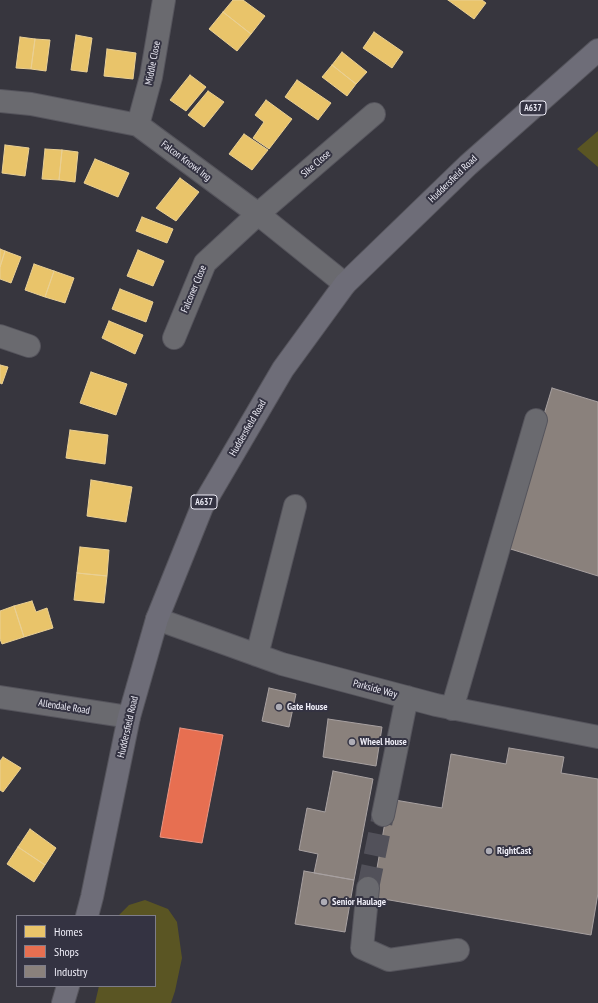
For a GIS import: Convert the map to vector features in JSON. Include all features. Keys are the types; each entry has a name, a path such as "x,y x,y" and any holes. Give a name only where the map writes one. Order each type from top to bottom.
{"highway":[{"name":"Huddersfield Road","path":"87,915 129,717 157,619 202,507 283,368 345,284 468,165 598,50"},
{"path":"63,1003 68,987"}],"street":[{"name":"Middle Close","path":"138,125 151,78 164,0"},
{"name":"Falcon Knowl Ing","path":"0,101 31,104 138,125 258,214 345,284"},
{"name":"Sike Close","path":"258,214 374,114"},
{"name":"Falconer Close","path":"174,338 205,262 258,214"},
{"path":"0,336 29,346"},
{"path":"452,708 536,420"},
{"path":"257,655 295,506"},
{"name":"Parkside Way","path":"157,619 282,664 452,708 598,737"},
{"name":"Allendale Road","path":"0,697 129,717"},
{"path":"383,815 407,697"},
{"path":"368,888 362,948 389,960 458,950"}],"shaded area":[{"path":"598,131 598,167 577,149"},
{"path":"145,900 168,909 177,922 182,958 171,1003 95,1003 99,987 156,987 156,915 119,915 129,905"}],"building: Homes":[{"path":"233,0 243,0 265,16 251,34 223,12"},
{"path":"448,0 482,0 486,3 474,19"},
{"path":"223,12 251,34 237,51 209,29"},
{"path":"374,32 403,52 392,68 363,48"},
{"path":"76,35 92,38 87,72 71,70"},
{"path":"20,37 35,39 31,69 16,68"},
{"path":"35,39 50,40 46,71 31,69"},
{"path":"107,49 136,53 133,79 104,76"},
{"path":"342,52 367,72 356,84 332,65"},
{"path":"332,65 356,84 347,96 322,77"},
{"path":"190,75 206,87 186,111 170,100"},
{"path":"297,80 331,103 318,120 285,97"},
{"path":"208,91 224,102 204,127 188,115"},
{"path":"266,100 292,119 269,149 253,138 264,122 255,115"},
{"path":"244,134 268,150 252,170 229,154"},
{"path":"5,145 29,148 25,176 2,173"},
{"path":"45,149 62,150 59,180 42,179"},
{"path":"62,150 78,152 75,182 59,180"},
{"path":"95,159 129,173 118,197 84,183"},
{"path":"180,178 199,192 176,221 156,208"},
{"path":"142,217 173,229 167,243 136,231"},
{"path":"0,249 5,251 0,267"},
{"path":"138,250 164,261 153,286 127,276"},
{"path":"5,251 21,257 11,283 0,279 0,267"},
{"path":"34,264 54,271 45,297 25,290"},
{"path":"54,271 74,278 65,303 45,297"},
{"path":"120,289 153,302 146,322 112,309"},
{"path":"109,321 143,335 135,354 102,338"},
{"path":"0,365 8,367 2,384 0,383"},
{"path":"91,372 127,384 116,415 80,403"},
{"path":"70,430 108,435 105,464 66,458"},
{"path":"91,480 132,487 126,522 87,516"},
{"path":"80,547 109,550 107,576 77,573"},
{"path":"77,573 107,576 104,603 74,600"},
{"path":"32,601 36,612 47,608 53,628 24,637 14,606"},
{"path":"14,606 24,637 2,644 0,639 0,611"},
{"path":"3,757 21,768 3,792 0,790 0,761"},
{"path":"30,829 56,848 45,865 18,847"},
{"path":"18,847 45,865 34,882 7,864"}],"building: Shops":[{"path":"180,728 223,735 202,843 160,837"}],"building: Industry":[{"path":"552,388 598,402 598,576 504,547"},
{"name":"Gate House","path":"269,688 296,694 289,727 262,721"},
{"name":"Wheel House","path":"328,719 382,727 376,766 323,757"},
{"name":"RightCast","path":"509,748 564,757 561,773 598,779 598,893 591,935 372,897 389,799 442,808 451,754 506,764"},
{"path":"333,771 373,779 354,880 314,873 318,854 299,850 307,808 325,812"},
{"name":"Senior Haulage","path":"304,871 354,880 345,932 295,924"}],"tunnel":[{"path":"368,888 383,815"}],"place":[{"name":"Gate House","path":"279,707"},
{"name":"Wheel House","path":"352,742"},
{"name":"RightCast","path":"489,851"},
{"name":"Senior Haulage","path":"324,902"}]}
